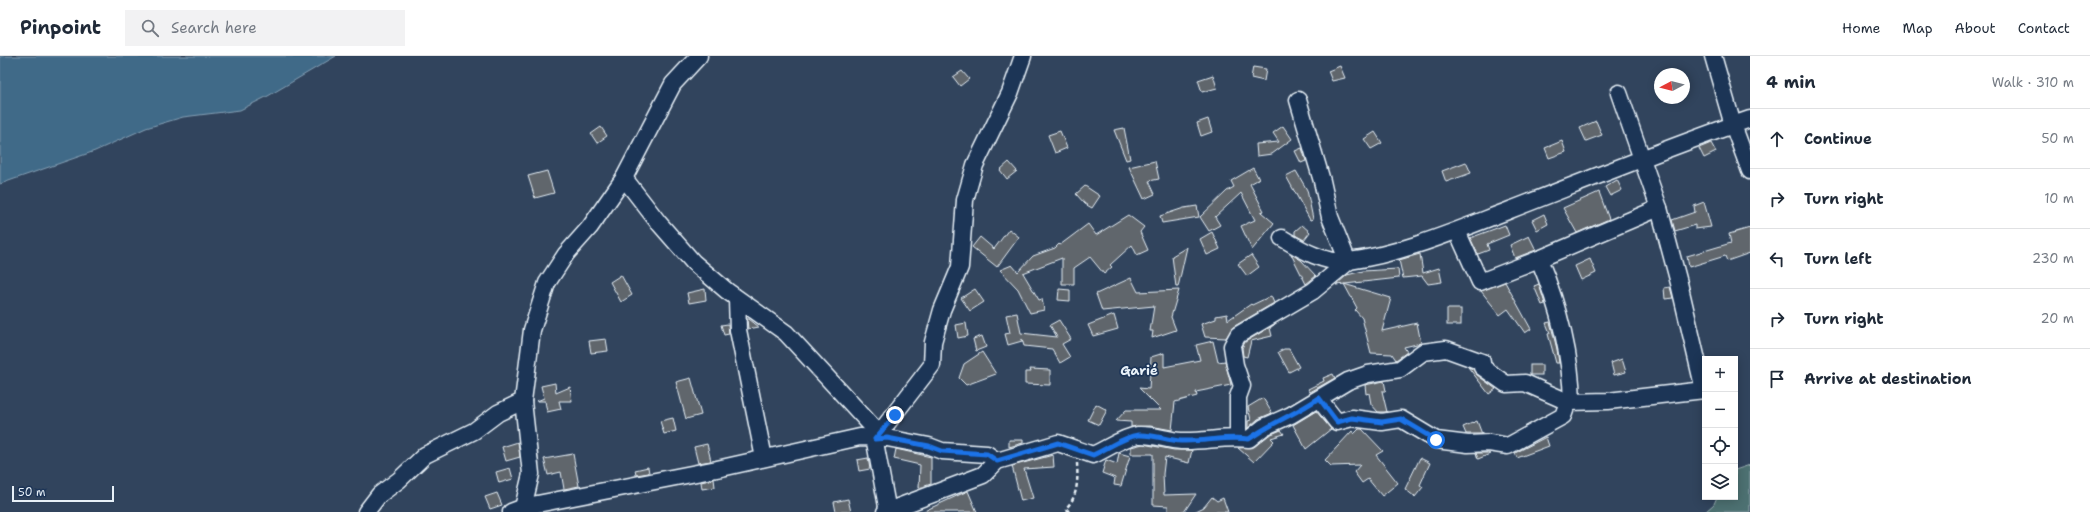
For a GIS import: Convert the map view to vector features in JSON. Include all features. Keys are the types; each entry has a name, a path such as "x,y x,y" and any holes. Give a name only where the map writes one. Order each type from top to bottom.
{"street":[{"path":"519,511 531,474 523,401 532,330 547,283 566,254 590,227 624,178 673,84 698,56"},
{"path":"875,439 932,365 933,342 942,310 960,267 965,200 975,165 1010,93 1023,56"},
{"path":"1713,56 1733,125 1750,170"},
{"path":"624,178 658,222 693,262 737,298 786,333 872,426 887,512 983,475 997,461 1058,443 1093,455 1137,436 1154,435 1181,441 1210,441 1238,437 1249,439 1264,427 1291,415 1348,381 1368,374 1400,369 1423,352 1446,349 1482,362 1482,367 1506,384 1525,383 1570,402 1608,401 1704,390 1681,291 1659,208 1619,93"},
{"path":"1298,100 1322,181 1330,217 1348,262"},
{"path":"1282,238 1325,258 1348,262 1384,253 1457,231 1750,119"},
{"path":"1457,231 1480,282 1539,259 1659,208"},
{"path":"1319,398 1337,422 1352,418 1382,422 1401,419 1436,440 1468,444 1489,443 1508,446 1563,416 1570,402 1568,358 1561,323 1550,287 1539,259"},
{"path":"1238,437 1238,397 1242,386 1235,365 1232,346 1238,335 1313,291 1348,262"},
{"path":"737,298 738,330 764,458"},
{"path":"366,512 379,495 399,480 425,455 474,430 498,413 523,401"},
{"path":"519,511 860,437 875,439 887,438 929,446 942,451 987,454 997,461"}],"path":[{"path":"1069,512 1066,508 1073,502 1078,480 1075,448"}],"green space":[{"path":"1750,465 1750,512 1705,512 1714,504 1716,500 1738,500 1738,469"}],"water":[{"path":"0,56 336,56 268,96 240,110 183,117 146,128 95,151 0,184"}],"building":[{"path":"1340,66 1345,78 1332,81 1328,71"},
{"path":"1253,67 1266,69 1264,81 1251,78"},
{"path":"962,71 969,79 960,86 953,77"},
{"path":"1213,75 1217,88 1202,92 1198,80"},
{"path":"1208,119 1212,132 1201,136 1197,123"},
{"path":"1596,121 1602,135 1586,141 1580,128"},
{"path":"1283,126 1292,139 1272,154 1257,156 1256,144 1279,142 1273,133"},
{"path":"601,127 607,136 597,143 591,134"},
{"path":"1124,128 1130,159 1126,160 1114,130"},
{"path":"1060,131 1067,148 1055,153 1048,135"},
{"path":"1375,132 1382,143 1371,149 1364,139"},
{"path":"1562,141 1566,152 1549,158 1545,148"},
{"path":"1711,143 1716,152 1704,158 1699,148"},
{"path":"1302,148 1306,161 1301,163 1295,151"},
{"path":"1155,161 1159,179 1149,181 1155,194 1144,199 1129,167"},
{"path":"1009,162 1017,171 1007,179 1000,170"},
{"path":"1466,162 1471,173 1446,182 1442,171"},
{"path":"1253,168 1259,179 1250,184 1264,211 1261,212 1274,223 1252,250 1241,226 1255,220 1241,193 1215,217 1220,225 1209,231 1200,217 1227,191 1234,187 1231,181"},
{"path":"547,171 554,193 535,198 528,176"},
{"path":"1296,171 1307,190 1313,219 1310,220 1286,176"},
{"path":"1617,180 1622,190 1610,196 1605,187"},
{"path":"1085,186 1100,196 1092,208 1085,204 1076,194"},
{"path":"1599,192 1609,219 1577,233 1563,208"},
{"path":"1704,202 1711,227 1695,229 1695,225 1675,231 1672,220 1695,212 1694,206"},
{"path":"1197,206 1199,217 1162,223 1160,216 1184,208"},
{"path":"1544,214 1548,224 1537,230 1532,220"},
{"path":"1128,215 1144,227 1140,232 1148,250 1137,255 1132,245 1110,265 1112,267 1104,274 1090,257 1074,268 1074,284 1062,284 1062,258 1023,273 1039,300 1042,299 1044,310 1030,313 1018,289 1000,270 1012,265 1018,272 1033,256 1055,248 1088,224 1096,235"},
{"path":"1302,225 1310,232 1304,240 1295,235 1295,231"},
{"path":"1505,225 1509,235 1487,244 1489,250 1478,254 1470,238"},
{"path":"1750,228 1750,253 1727,261 1725,256 1689,267 1687,256 1731,243 1729,234"},
{"path":"1009,229 1019,237 997,267 972,247 980,237 994,249"},
{"path":"1212,232 1220,249 1207,255 1200,239"},
{"path":"1529,236 1536,250 1515,258 1510,245"},
{"path":"1187,247 1178,287 1176,287 1172,256"},
{"path":"1291,254 1301,260 1316,276 1306,284"},
{"path":"1420,254 1423,273 1439,268 1442,282 1428,284 1422,276 1403,278 1399,260"},
{"path":"1251,255 1259,267 1247,276 1238,264"},
{"path":"1590,259 1596,273 1581,280 1575,266"},
{"path":"1398,269 1399,278 1336,285 1347,275 1363,271"},
{"path":"621,275 632,295 621,302 610,282"},
{"path":"1131,278 1138,292 1179,290 1171,317 1176,330 1152,338 1153,331 1150,331 1154,306 1102,311 1096,294"},
{"path":"1505,282 1531,329 1525,333 1508,309 1500,315 1481,291"},
{"path":"1344,284 1391,298 1382,331 1417,323 1421,343 1404,347 1407,352 1396,360 1392,354 1371,353 1362,318 1355,310 1357,308"},
{"path":"1539,284 1545,304 1542,305 1534,286"},
{"path":"1670,287 1673,298 1665,299 1664,288"},
{"path":"705,289 706,300 689,303 687,293"},
{"path":"975,289 984,302 970,311 961,298"},
{"path":"1059,289 1070,290 1070,301 1058,300"},
{"path":"1271,296 1274,303 1233,327 1226,338 1205,337 1201,324 1216,319 1216,316 1227,314 1228,320 1251,304 1252,305"},
{"path":"1447,309 1461,309 1461,325 1447,325"},
{"path":"1017,313 1021,333 1057,337 1050,325 1059,320 1071,339 1062,344 1070,357 1060,363 1052,349 1024,346 1022,339 1022,341 1008,345 1005,334 1010,333 1006,315"},
{"path":"1114,315 1118,329 1093,336 1088,325"},
{"path":"747,319 749,319 759,327 748,329"},
{"path":"1550,322 1559,363 1556,363 1548,334 1550,333 1546,323"},
{"path":"966,323 968,336 958,338 956,325"},
{"path":"728,324 729,334 724,335 721,325"},
{"path":"1275,324 1270,328 1272,336 1251,341 1247,357 1243,356 1242,348 1245,342"},
{"path":"982,336 986,347 976,351 973,339"},
{"path":"606,339 608,351 591,353 589,341"},
{"path":"1213,341 1218,362 1225,361 1231,385 1196,392 1197,396 1175,402 1172,430 1150,426 1131,427 1131,422 1116,421 1126,410 1161,410 1139,388 1149,389 1151,357 1164,353 1164,367 1200,360 1196,345"},
{"path":"1284,349 1289,349 1299,367 1289,372 1278,352"},
{"path":"982,352 996,374 966,385 959,378 964,364"},
{"path":"1622,359 1626,372 1614,375 1611,363"},
{"path":"1530,365 1542,365 1542,375 1530,375"},
{"path":"1468,367 1473,369 1477,375 1496,389 1489,394"},
{"path":"1030,369 1050,370 1050,385 1025,384 1025,372 1031,372"},
{"path":"1333,374 1335,378 1310,392 1308,389 1324,381 1323,378"},
{"path":"691,378 701,415 686,419 676,382"},
{"path":"1384,381 1386,391 1382,391 1387,412 1378,412 1371,404 1369,393 1366,394 1365,385"},
{"path":"555,383 556,393 570,387 572,401 559,401 561,409 547,412 545,401 537,401 544,398 541,386"},
{"path":"1263,398 1272,413 1258,419 1248,428 1248,421 1251,420 1248,407"},
{"path":"1096,404 1107,410 1099,425 1088,420"},
{"path":"1316,411 1331,429 1306,449 1293,425"},
{"path":"673,418 676,431 664,434 660,421"},
{"path":"1477,421 1482,434 1466,434 1463,427"},
{"path":"1359,429 1362,429 1383,451 1376,455 1398,483 1382,496 1368,479 1362,483 1354,472 1360,465 1331,466 1325,460 1352,431 1354,434"},
{"path":"1281,430 1284,434 1271,438 1274,441 1254,462 1238,448 1254,447 1269,435"},
{"path":"1546,437 1549,446 1517,458 1515,453"},
{"path":"1009,440 1023,440 1023,443 1009,447"},
{"path":"518,442 520,457 506,461 502,447"},
{"path":"707,444 711,461 698,463 694,447"},
{"path":"1143,444 1174,450 1192,450 1189,463 1165,457 1163,474 1164,495 1196,494 1184,512 1168,512 1168,506 1153,505 1153,454 1131,454 1131,447"},
{"path":"896,449 931,457 931,484 919,488 920,465 894,459"},
{"path":"1119,453 1130,456 1121,486 1114,485 1115,478 1102,473 1106,460 1117,464"},
{"path":"1476,453 1488,453 1490,454 1478,459"},
{"path":"573,454 579,486 564,489 561,472 548,475 544,459"},
{"path":"1053,455 1054,467 1024,469 1033,498 1021,501 1012,466"},
{"path":"868,458 870,469 859,471 857,460"},
{"path":"1420,458 1430,463 1420,485 1423,487 1415,497 1405,489"},
{"path":"648,467 649,473 636,475 635,470"},
{"path":"510,468 513,479 499,483 496,472"},
{"path":"714,479 715,487 702,489 701,482"},
{"path":"968,491 977,512 922,512 961,494"},
{"path":"497,493 502,505 490,509 485,497"},
{"path":"1212,497 1217,501 1223,498 1228,512 1194,512 1204,507"},
{"path":"848,499 851,512 836,512 834,502"}],"district":[{"name":"Garié","path":"1139,370"}],"route":[{"path":"895,415 875,439 887,438 929,446 942,451 987,454 997,461 1019,456 1058,443 1093,455 1124,440 1137,436 1154,435 1181,441 1210,441 1238,437 1249,439 1264,427 1291,415 1319,398 1337,422 1352,418 1382,422 1401,419 1436,440"}]}
